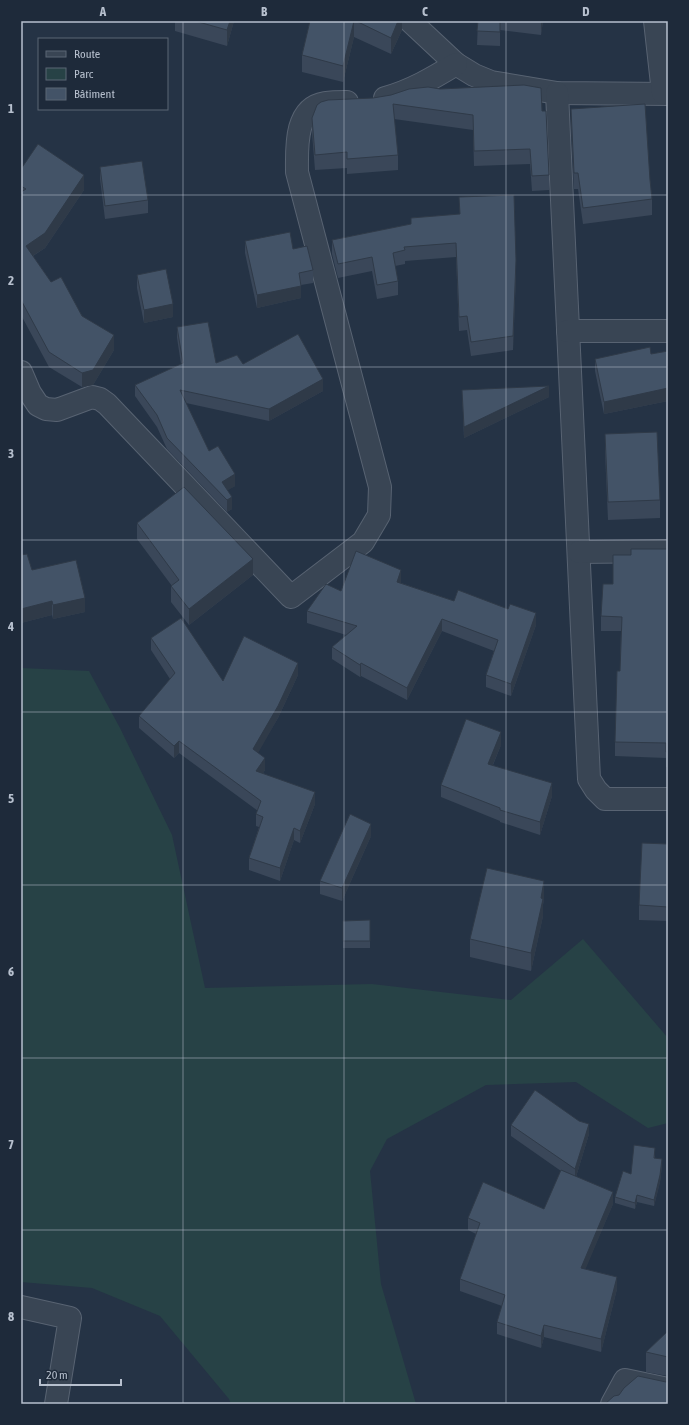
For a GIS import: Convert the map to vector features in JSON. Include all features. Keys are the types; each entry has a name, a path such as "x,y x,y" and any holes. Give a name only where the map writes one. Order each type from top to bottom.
{"street":[{"path":"410,21 456,64 491,82 557,93 666,93 655,21"},
{"path":"21,372 34,399 46,410 57,410 92,397 100,399 107,404 292,597 363,542 379,515 380,487 297,172 297,149 300,125 306,114 314,107 324,103 378,100 402,94 426,83 456,64"},
{"path":"557,93 590,779 596,790 605,799 668,799"},
{"path":"568,331 668,331"},
{"path":"578,552 668,551"},
{"path":"21,1307 70,1318 56,1404"},
{"path":"612,1404 625,1380 668,1389"}],"green space":[{"path":"21,668 89,671 120,728 172,835 205,988 372,984 511,1000 583,939 668,1038 668,1123 648,1128 576,1082 486,1085 387,1139 370,1171 381,1284 416,1404 231,1404 229,1399 160,1316 92,1288 21,1282"}],"building":[{"path":"195,21 230,21 227,30"},
{"path":"310,21 354,21 343,66 302,55"},
{"path":"356,21 398,21 391,38"},
{"path":"478,21 500,21 500,32 477,31"},
{"path":"524,85 541,88 542,111 546,111 549,175 532,176 530,149 474,151 473,115 393,104 398,155 347,159 347,152 315,155 312,118 317,105 321,102 328,100 373,98 391,95 409,89 428,87 440,89"},
{"path":"645,104 652,199 583,208 578,173 574,173 571,109"},
{"path":"38,144 84,175 45,233 26,246 51,282 61,277 82,316 114,335 93,370 82,373 49,352 21,300 21,192 26,189 21,186 21,169"},
{"path":"142,161 148,200 105,206 100,167"},
{"path":"514,195 516,260 513,336 471,342 467,316 459,317 456,243 404,247 405,250 393,253 398,281 377,285 372,257 338,264 332,240 411,224 411,218 460,214 459,197"},
{"path":"290,232 293,249 307,246 313,270 299,273 301,286 257,295 245,241"},
{"path":"166,269 173,304 144,310 137,275"},
{"path":"208,322 216,363 237,355 243,364 298,334 323,379 269,409 180,390 209,451 218,446 235,474 222,482 232,497 227,500 167,438 157,415 135,385 183,363 177,327"},
{"path":"650,347 651,354 668,351 668,388 604,402 595,359"},
{"path":"549,386 464,427 462,390"},
{"path":"657,432 660,500 608,502 605,434"},
{"path":"184,487 253,559 189,609 171,586 179,580 137,523"},
{"path":"631,549 668,549 668,752 666,752 666,743 615,742 617,671 620,671 622,617 601,616 603,584 613,584 613,555 631,555"},
{"path":"356,551 401,570 397,582 454,601 458,590 508,609 510,604 536,613 511,684 486,675 498,640 442,619 407,688 361,663 360,665 332,647 357,626 307,611 326,584 341,591"},
{"path":"27,554 32,570 76,560 85,598 53,605 52,601 21,609 21,555"},
{"path":"181,618 223,681 244,636 298,663 278,706 253,749 265,758 256,771 315,792 300,831 294,828 280,868 249,858 263,817 256,814 261,801 179,741 174,746 139,716 175,673 151,638"},
{"path":"466,719 501,732 488,764 552,783 540,822 500,810 500,808 441,785"},
{"path":"350,814 371,824 342,888 320,881"},
{"path":"642,843 668,844 668,907 639,905"},
{"path":"487,868 544,881 541,898 543,899 531,953 470,939"},
{"path":"370,920 370,941 343,941 343,921"},
{"path":"535,1090 579,1121 589,1124 575,1169 511,1125"},
{"path":"634,1145 655,1148 654,1158 662,1159 654,1200 637,1195 635,1203 615,1197 623,1171 631,1174"},
{"path":"561,1170 613,1192 581,1268 617,1277 601,1339 544,1325 541,1336 497,1322 505,1295 460,1279 480,1223 468,1218 483,1182 544,1209"},
{"path":"668,1331 668,1357 646,1352"},
{"path":"638,1376 666,1382 668,1381 668,1404 605,1404 614,1396 619,1395 624,1388"}]}
